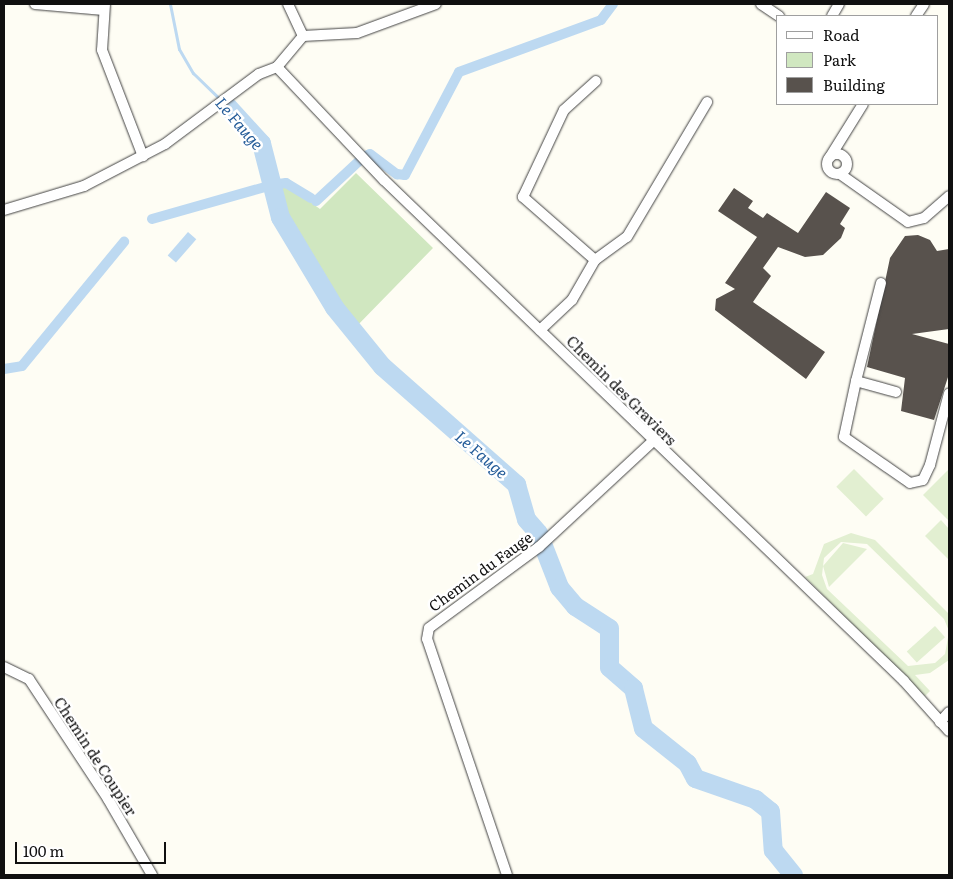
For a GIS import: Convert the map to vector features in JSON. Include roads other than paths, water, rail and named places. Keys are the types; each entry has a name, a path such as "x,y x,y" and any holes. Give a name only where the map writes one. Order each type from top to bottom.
{"street":[{"path":"35,4 104,7 102,50 143,156"},
{"path":"288,4 303,36"},
{"path":"4,210 84,186 143,156 213,111 259,74 277,67 303,36 357,33 436,4"},
{"path":"761,4 778,15"},
{"path":"833,15 839,4"},
{"path":"917,15 924,4"},
{"name":"Chemin des Graviers","path":"277,67 332,128 652,442 904,681 949,731"},
{"path":"595,260 523,197 564,110 596,81"},
{"path":"540,330 572,300 595,260 627,236 707,102"},
{"path":"862,105 830,157 829,170 840,174 908,222 924,218 949,196"},
{"path":"830,157 840,154 846,158 847,168 840,174"},
{"path":"881,283 844,437 910,483 923,480 930,465 949,392"},
{"path":"856,381 896,392"},
{"name":"Chemin du Fauge","path":"507,875 427,639 429,628 542,544 652,442"},
{"name":"Chemin de Coupier","path":"4,667 29,679 108,798 152,875"},
{"path":"940,722 949,712"}],"water":[{"path":"188,232 196,239 176,263 168,255"}],"waterway":[{"name":"Le Fauge","path":"170,4 179,49 193,73 228,107"},
{"path":"366,156 370,154 397,174 405,175 459,72 601,20 613,4"},
{"name":"Le Fauge","path":"228,107 261,143 280,217 334,307 382,366 516,484 526,519 538,533 559,587 575,606 609,628 609,667 633,688 643,728 687,763 695,778 755,799 770,811 773,850 793,875"},
{"path":"316,201 359,161"},
{"path":"278,184 286,183 311,198"},
{"path":"152,219 272,185"},
{"path":"4,369 22,366 124,242"}]}
